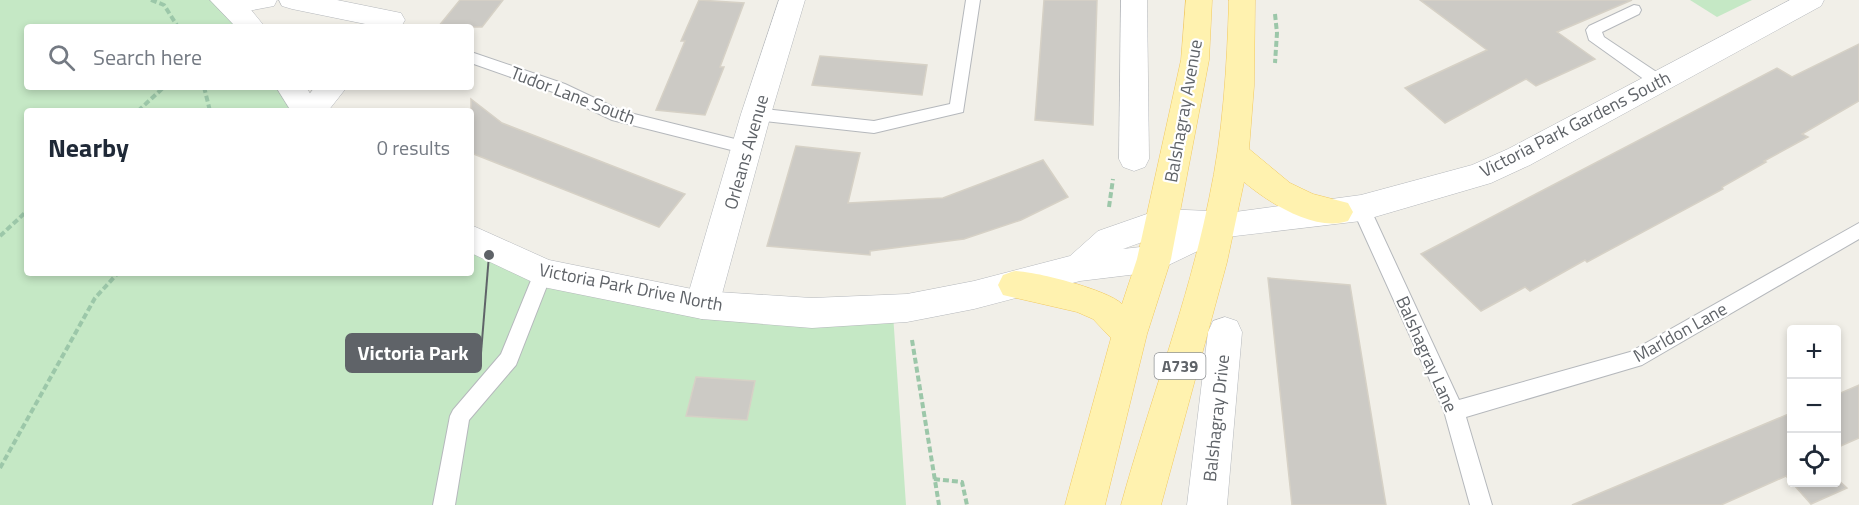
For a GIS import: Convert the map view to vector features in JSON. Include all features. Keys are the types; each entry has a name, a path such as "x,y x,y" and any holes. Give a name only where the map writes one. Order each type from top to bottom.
{"main road":[{"name":"Balshagray Avenue","path":"1085,505 1130,334 1154,259 1195,60 1199,0"},
{"name":"A739","path":"1141,505 1220,226 1232,151 1240,65 1242,0"},
{"path":"1232,151 1268,186 1290,200 1313,209 1349,210"},
{"path":"1015,285 1082,299 1106,309 1130,334"}],"street":[{"path":"228,2 264,0"},
{"path":"292,0 394,16"},
{"name":"Orleans Avenue","path":"702,305 756,114 792,0"},
{"path":"1134,0 1134,159"},
{"name":"Victoria Park Gardens South","path":"1220,226 1262,224 1349,210 1480,175 1519,157 1811,0"},
{"path":"228,2 248,24"},
{"path":"293,90 304,108"},
{"path":"314,108 329,90"},
{"name":"Victoria Park Drive North","path":"1080,267 1110,240 1161,222 1220,226"},
{"name":"Victoria Park Drive North","path":"474,239 543,273 702,305 812,314 907,308 1015,285 1080,267 1154,259 1220,226"},
{"name":"Balshagray Drive","path":"1207,505 1225,332"}],"lane":[{"path":"756,114 874,127 957,108 973,0"},
{"path":"1635,10 1594,30 1597,40 1658,81"},
{"name":"Tudor Lane South","path":"474,58 559,88 618,116 747,148"},
{"name":"Balshagray Lane","path":"1349,210 1454,411 1481,505"},
{"name":"Marldon Lane","path":"1454,411 1635,359 1859,230"},
{"path":"444,505 460,416 509,359 543,273"}],"path":[{"path":"151,0 164,5 176,24"},
{"path":"1274,68 1277,33 1275,11"},
{"path":"141,108 161,90"},
{"path":"205,90 209,108"},
{"path":"1101,216 1109,207 1114,174 1134,159"},
{"path":"0,236 24,214"},
{"path":"0,468 95,298 115,276"},
{"path":"907,308 939,505"},
{"path":"934,479 962,482 967,505"}],"green space":[{"path":"0,0 220,0 248,24 24,24 24,90 293,90 304,108 24,108 24,276 474,276 474,239 543,273 893,314 906,505 0,505"},
{"path":"1690,0 1752,0 1717,17"}],"building":[{"path":"460,0 503,0 482,27 474,27 474,24 440,24"},
{"path":"699,0 744,3 720,67 724,67 705,115 656,110 685,41 681,41"},
{"path":"1044,0 1097,0 1093,125 1035,120"},
{"path":"1420,0 1632,0 1557,32 1595,59 1536,86 1526,79 1445,123 1405,88 1487,50"},
{"path":"1859,44 1859,101 1802,134 1808,137 1764,161 1766,162 1722,187 1723,189 1530,291 1525,287 1481,311 1421,254 1777,68 1792,77"},
{"path":"820,56 927,65 922,95 812,85"},
{"path":"471,99 502,123 685,194 659,227 474,154 474,108 471,108"},
{"path":"796,146 860,153 848,203 943,198 1043,160 1068,197 1021,220 964,239 870,251 870,255 767,246"},
{"path":"1268,278 1350,285 1386,505 1292,505"},
{"path":"696,377 755,381 747,420 686,416"},
{"path":"1859,385 1859,438 1841,446 1841,433 1841,393"},
{"path":"1787,415 1787,477 1721,505 1572,505"},
{"path":"1841,483 1847,488 1811,504 1796,487 1841,487"}],"place":[{"name":"Victoria Park","path":"489,255"}]}
